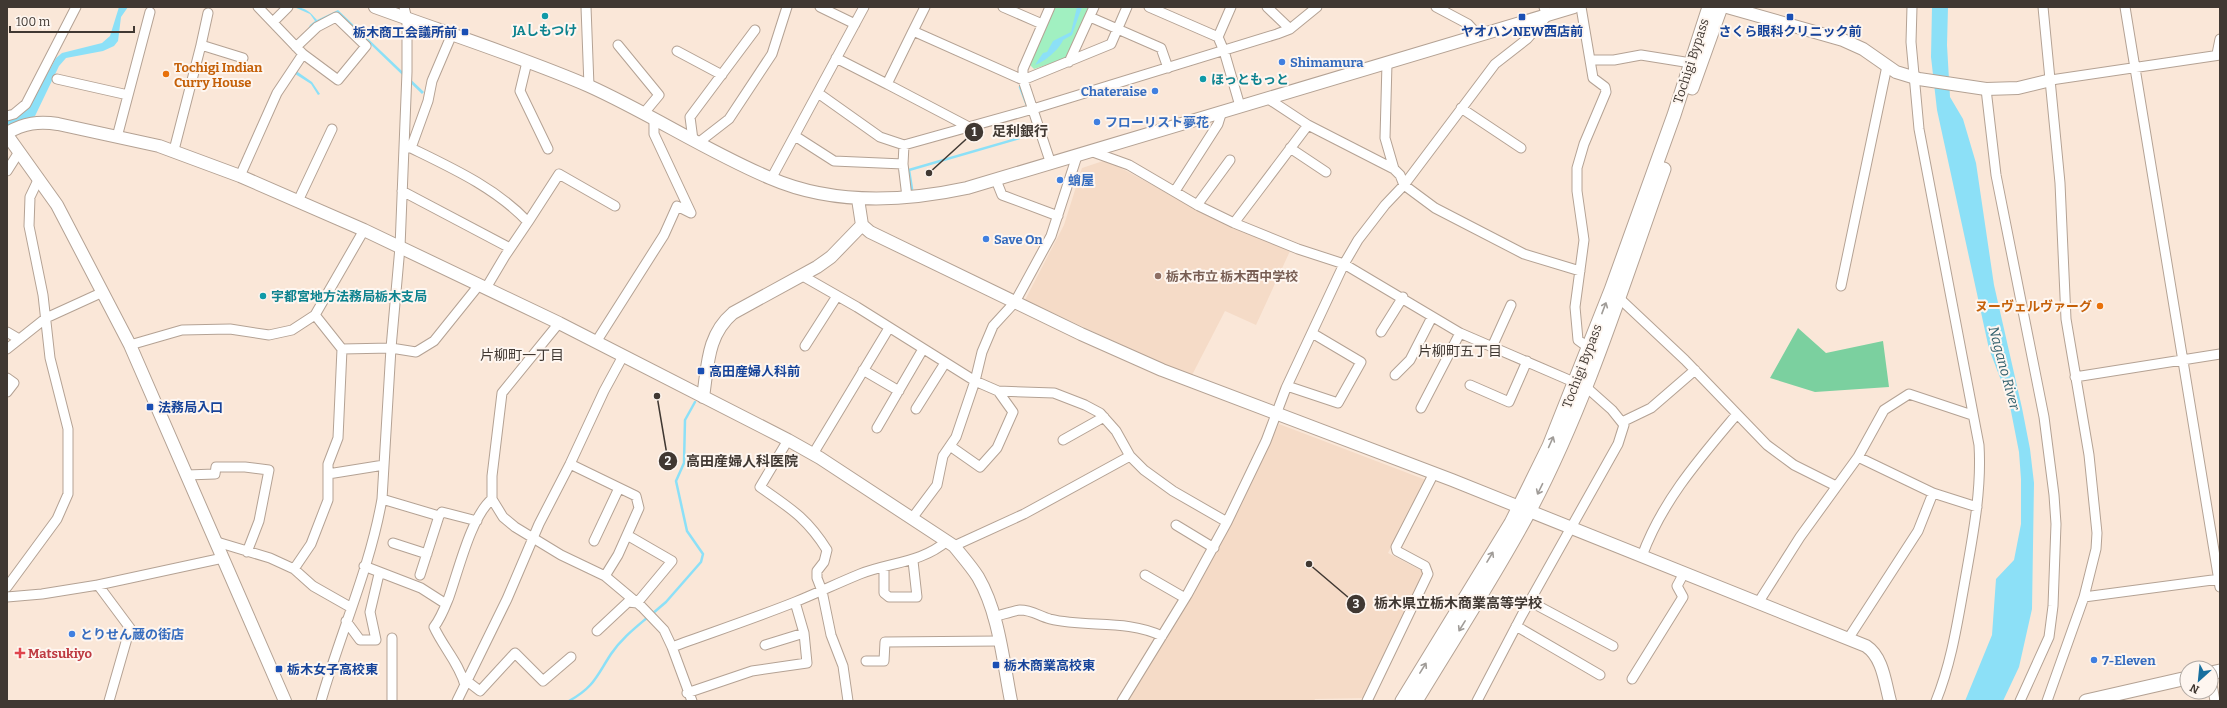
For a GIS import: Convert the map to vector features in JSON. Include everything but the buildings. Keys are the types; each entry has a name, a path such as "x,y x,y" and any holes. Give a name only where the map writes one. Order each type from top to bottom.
{"main road":[{"name":"Tochigi Bypass","path":"1580,384 1589,348 1691,63 1709,7"},
{"name":"Tochigi Bypass","path":"1416,701 1485,589 1524,509 1549,446 1580,384 1618,297 1721,7"},
{"name":"Tochigi Bypass","path":"1402,701 1524,509"},
{"path":"2086,701 2179,680"}],"street":[{"path":"7,116 14,114 26,104 76,7"},
{"path":"258,7 296,47 338,80 366,46 336,17 317,27 296,47"},
{"path":"272,22 288,7"},
{"path":"374,7 405,13 452,34 589,86 771,179 808,190 858,198 907,197 939,194 996,180 1093,152 1222,111 1479,36 1545,11 1574,7"},
{"path":"586,7 589,86"},
{"path":"696,142 729,119 769,60 787,7"},
{"path":"820,7 855,24"},
{"path":"771,179 864,7"},
{"path":"887,84 925,7"},
{"path":"1003,7 1042,24"},
{"path":"1050,7 1023,69 1023,80 1051,164"},
{"path":"1069,62 1094,7"},
{"path":"913,32 1023,80 1111,44 1127,7"},
{"path":"1148,7 1218,37 1224,50 1240,106"},
{"path":"1218,37 1230,7"},
{"path":"1267,7 1290,29"},
{"path":"818,93 880,137 904,145 1033,109 1290,29 1317,7"},
{"path":"1436,7 1468,24 1479,36"},
{"path":"1581,7 1593,78 1605,87 1606,92 1584,144 1577,168 1577,191 1584,240 1575,307 1578,340 1589,348"},
{"path":"1727,7 1843,40 1863,49 1887,66 1916,79 1983,89 2018,88 2050,80 2218,54 2220,39"},
{"path":"1912,7 1911,42 1926,174 1979,445 1980,464 1977,506 1949,665 1936,701"},
{"path":"2043,7 2060,183 2066,319 2088,448 2097,533 2096,550 2084,598 2047,701"},
{"path":"2084,598 2220,582 2125,7"},
{"path":"1122,701 1214,548 1277,414 1287,386 1344,264 1358,240 1385,205 1404,185 1495,64 1527,39 1545,11"},
{"path":"117,137 150,12"},
{"path":"174,150 208,13"},
{"path":"321,701 364,566 382,499 391,348 400,247 402,191 408,148 405,13"},
{"path":"1090,17 1161,48 1168,68"},
{"path":"696,142 690,117 756,30"},
{"path":"408,148 428,101 432,81 452,34"},
{"path":"201,45 243,58"},
{"path":"596,342 664,235 677,206 691,213 654,134 649,116 659,95 618,45"},
{"path":"677,51 722,75"},
{"path":"240,176 277,93 304,54"},
{"path":"1590,60 1614,60 1641,55 1691,63"},
{"path":"836,58 969,127"},
{"path":"527,62 520,91 548,149"},
{"path":"1387,63 1385,138 1394,169"},
{"path":"1841,286 1887,66"},
{"path":"57,79 128,95"},
{"path":"1983,89 1996,175 2044,417 2054,494 2056,524 2053,606 2048,637 2020,701"},
{"path":"1267,98 1308,125 1394,169 1400,175 1404,185 1434,208 1524,254 1580,271"},
{"path":"1461,108 1522,148"},
{"path":"1175,191 1218,124 1222,111"},
{"path":"285,701 130,345 57,205 7,134 18,126 44,122 117,137 174,150 240,176 364,230 483,286 559,323 813,454 913,517 951,543 978,578 993,616 1011,701"},
{"path":"1234,223 1308,125"},
{"path":"298,201 332,129"},
{"path":"794,136 834,161 903,164"},
{"path":"904,145 903,164 907,197"},
{"path":"408,148 487,188 519,212 528,222"},
{"path":"1290,148 1326,172"},
{"path":"7,171 19,152"},
{"path":"1093,152 1129,165 1197,205 1234,223 1298,249 1344,264 1403,297 1432,317 1460,333 1580,384 1612,410 1622,422 1624,425 1618,444 1570,527 1477,701"},
{"path":"913,517 937,485 943,456 956,437 975,381 982,352 993,326 1015,302 1051,236 1077,156"},
{"path":"1197,205 1230,160"},
{"path":"342,349 391,348 416,352 434,341 483,286 528,222 559,174 615,206"},
{"path":"7,587 57,519 68,494 68,429 50,358 46,318 29,226 30,197 38,178"},
{"path":"996,180 1002,195 1058,216"},
{"path":"402,191 510,248"},
{"path":"858,198 862,225 880,238 1143,362 1434,473 1866,646 1876,657 1890,701"},
{"path":"702,397 711,347 715,333 722,322 733,313 831,257 862,225"},
{"path":"130,345 182,330 230,329 255,334 279,334 302,324 315,314 364,230"},
{"path":"801,275 975,381 998,391 1054,393 1085,405 1104,417 1116,431 1130,456 1144,470 1173,491 1227,522"},
{"path":"7,349 46,318 103,292"},
{"path":"805,346 837,296"},
{"path":"1381,332 1403,297"},
{"path":"1618,297 1695,370 1773,449 1794,465 1836,486"},
{"path":"1492,347 1511,305"},
{"path":"294,569 311,544 324,514 328,500 328,464 338,438 342,349 315,314"},
{"path":"1395,375 1410,360 1432,317"},
{"path":"559,323 502,393 492,476 492,499 503,517 515,527 561,555 605,576 637,603 664,630 672,647 689,697 752,671 808,663 804,634 795,602"},
{"path":"813,454 889,328"},
{"path":"7,332 19,339"},
{"path":"1287,386 1338,403 1360,362 1312,333"},
{"path":"1421,408 1460,333"},
{"path":"877,428 923,349"},
{"path":"2075,377 2220,354"},
{"path":"457,701 507,599 533,537 570,464 604,391 623,356"},
{"path":"1470,385 1509,402 1527,362"},
{"path":"916,409 945,363"},
{"path":"863,370 898,392"},
{"path":"1622,422 1651,408 1695,370"},
{"path":"7,378 14,383 7,392"},
{"path":"950,446 980,466 996,448 1013,412 998,391"},
{"path":"1758,603 1800,537 1858,457 1884,410 1908,394 1972,415"},
{"path":"1642,556 1650,534 1670,499 1698,461 1737,414"},
{"path":"1063,440 1104,417"},
{"path":"788,440 760,487 793,509 807,522 827,550 824,562 817,571 817,578 822,591 831,635 843,666 848,701"},
{"path":"672,647 795,602 862,574 903,561 913,561 939,548 1024,514 1130,456"},
{"path":"1858,457 1933,494 1977,506"},
{"path":"570,464 636,496 639,508 627,535 605,576"},
{"path":"328,474 384,465"},
{"path":"187,475 215,474 216,467 244,467 269,470 259,521 247,552"},
{"path":"1367,701 1428,574 1425,566 1397,551 1396,547 1434,473"},
{"path":"594,541 619,488"},
{"path":"1848,639 1918,531 1933,494"},
{"path":"382,499 439,516"},
{"path":"492,499 483,506 446,604 438,622 434,627 440,641 462,673 466,683 480,691 515,653 542,680 571,657"},
{"path":"420,576 439,516 442,512 477,521"},
{"path":"1176,525 1214,548"},
{"path":"627,535 672,561 637,603"},
{"path":"217,542 270,558 294,569 313,586 350,607"},
{"path":"393,543 427,554"},
{"path":"7,597 42,594 98,585 224,558"},
{"path":"884,567 884,593 889,598 917,597 913,561"},
{"path":"364,566 379,574 421,588 446,604"},
{"path":"1632,679 1683,597 1677,586 1684,573"},
{"path":"346,621 360,640 376,640 370,612 379,574"},
{"path":"1146,575 1185,598"},
{"path":"98,585 130,628 109,701"},
{"path":"597,631 628,602 637,603"},
{"path":"1530,602 1613,646"},
{"path":"993,616 1021,610 1034,612 1048,619 1078,623 1106,623 1147,629 1162,636"},
{"path":"1516,626 1600,675"},
{"path":"765,645 804,634"},
{"path":"392,638 392,701"},
{"path":"866,662 884,661 885,642 998,641"}],"shaded area":[{"name":"栃木市立 栃木西中学校","path":"1106,160 1197,209 1290,251 1256,325 1225,311 1191,377 1025,300 1064,225 1082,168"},
{"path":"1279,424 1426,480 1388,553 1424,572 1365,698 1315,699 1314,701 1128,701 1214,556"}],"green space":[{"path":"1055,7 1092,7 1070,57 1034,69 1029,64"},
{"path":"1798,328 1826,353 1883,341 1889,387 1815,392 1770,378"}],"water":[{"path":"119,7 128,7 121,17 118,41 114,46 103,51 66,58 59,66 35,116 7,129 7,121 27,110 56,58 62,53 102,43 110,36"},
{"path":"294,7 307,10 317,20 338,10 424,92 422,94 338,13 311,27 292,68 312,82 320,94 318,95 311,84 292,72 290,68 310,25 315,21 310,14"},
{"path":"1077,7 1082,7 1072,35 1063,40 1051,55 1035,65 1043,53 1047,52 1053,41 1071,32"},
{"name":"Nagano River","path":"1932,7 1948,7 1947,45 1950,97 1963,119 1976,163 1994,285 2022,408 2030,449 2034,483 2032,609 2019,667 2003,701 1965,701 1992,635 1996,579 2014,560 2021,524 2021,479 2019,452 2009,401 1989,349 1937,110 1931,57"}],"waterway":[{"path":"1020,87 1028,108"},
{"path":"912,189 909,170 1037,133 1036,132"},
{"path":"652,614 666,602 701,562 703,554 687,531 676,481 684,463 685,420 695,402"},
{"path":"569,701 584,691 594,681 619,643 648,617"}],"place":[{"name":"JAしもつけ","path":"545,16"},
{"name":"ヤオハンNEW西店前","path":"1522,17"},
{"name":"さくら眼科クリニック前","path":"1790,17"},
{"name":"栃木商工会議所前","path":"465,32"},
{"name":"Shimamura","path":"1282,62"},
{"name":"Tochigi Indian Curry House","path":"166,74"},
{"name":"ほっともっと","path":"1203,79"},
{"name":"Chateraise","path":"1155,91"},
{"name":"フローリスト夢花","path":"1097,122"},
{"name":"足利銀行","path":"929,173"},
{"name":"蛸屋","path":"1060,180"},
{"name":"Save On","path":"986,239"},
{"name":"栃木市立 栃木西中学校","path":"1158,276"},
{"name":"宇都宮地方法務局栃木支局","path":"263,296"},
{"name":"ヌーヴェルヴァーグ","path":"2100,306"},
{"name":"高田産婦人科前","path":"701,371"},
{"name":"高田産婦人科医院","path":"657,396"},
{"name":"法務局入口","path":"150,407"},
{"name":"栃木県立栃木商業高等学校","path":"1309,564"},
{"name":"とりせん蔵の街店","path":"72,634"},
{"name":"Matsukiyo","path":"20,653"},
{"name":"7-Eleven","path":"2094,660"},
{"name":"栃木商業高校東","path":"996,665"},
{"name":"栃木女子高校東","path":"279,669"}],"district":[{"name":"片柳町五丁目","path":"1460,351"},
{"name":"片柳町一丁目","path":"522,355"}]}
